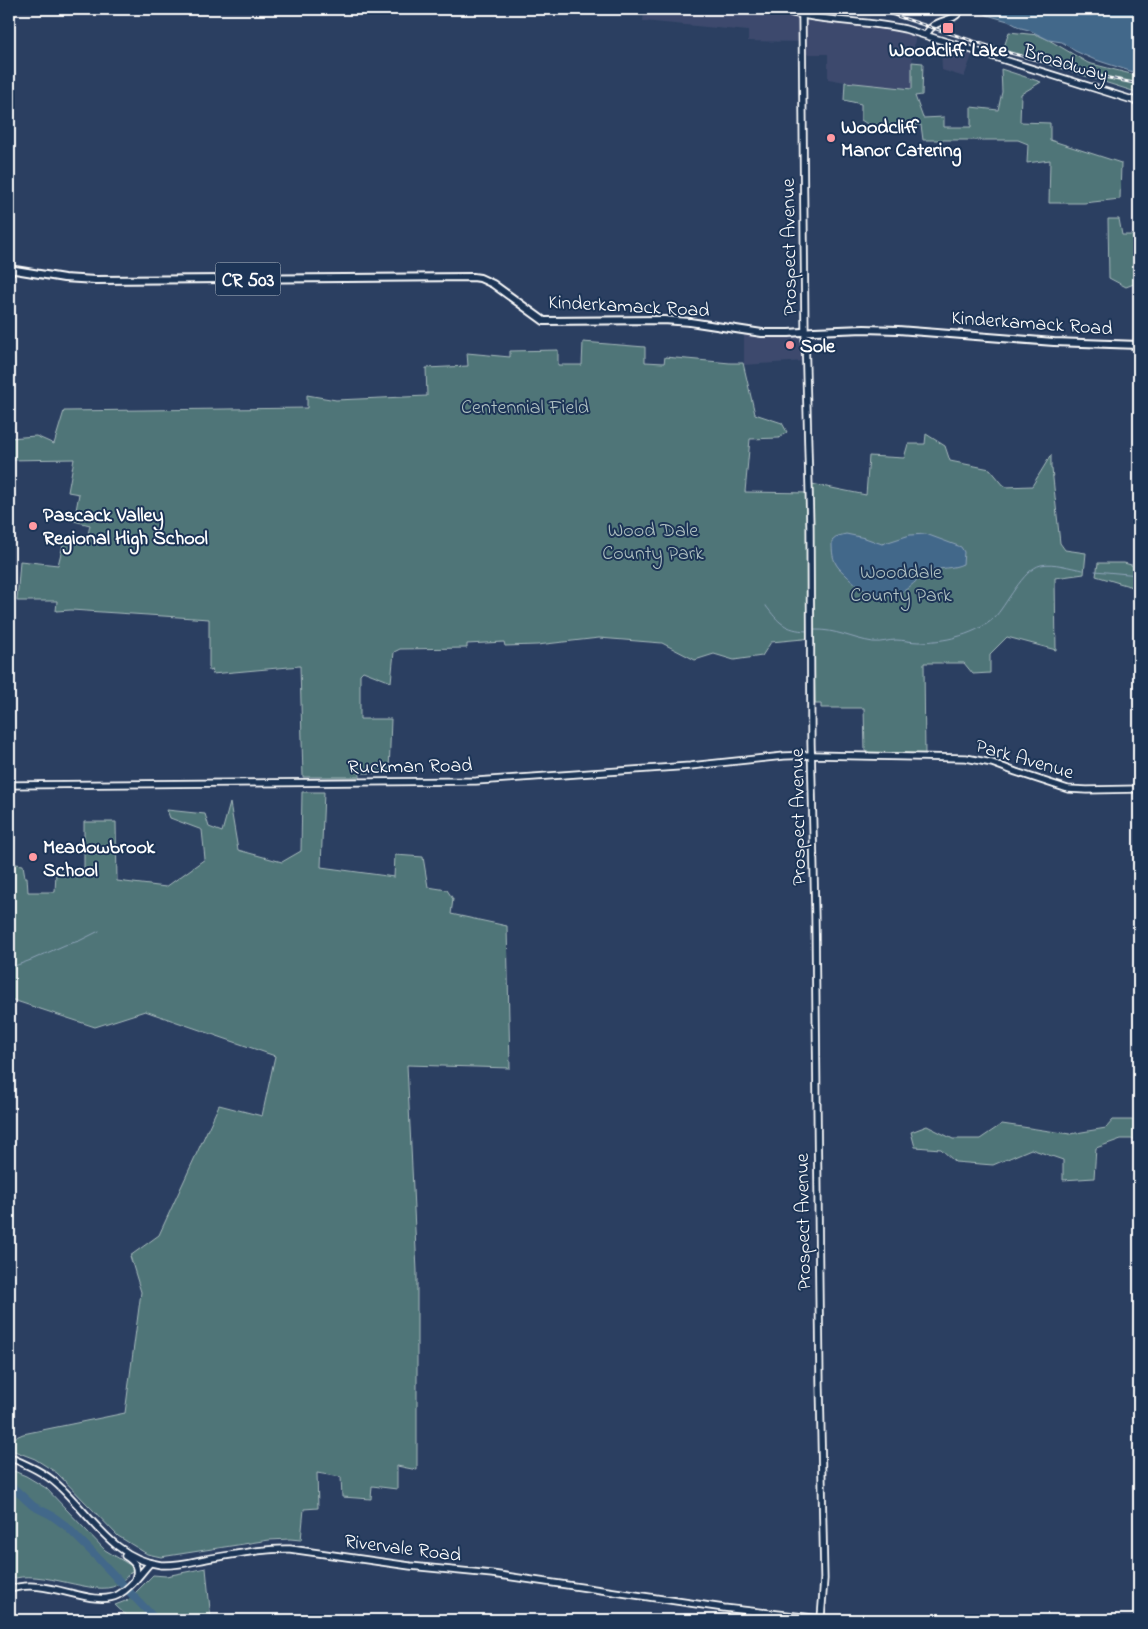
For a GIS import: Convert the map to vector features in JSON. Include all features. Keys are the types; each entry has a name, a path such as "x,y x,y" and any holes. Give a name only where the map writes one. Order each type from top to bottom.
{"main road":[{"name":"Broadway","path":"778,9 837,21 878,24 905,29 1139,102"},
{"path":"926,35 930,27 955,17 962,9"},
{"name":"Prospect Avenue","path":"802,15 824,1579 821,1618"},
{"name":"Kinderkamack Road","path":"9,269 64,278 95,280 473,276 487,280 544,321 664,320 683,321 762,333 864,329 898,330 1054,342 1139,345"},
{"name":"Ruckman Road","path":"9,785 476,781 690,766 784,756 812,755"},
{"name":"Park Avenue","path":"812,755 966,758 992,763 1068,789 1139,789"},
{"name":"Rivervale Road","path":"9,1457 35,1468 51,1479 68,1494 109,1540 125,1552 150,1563 174,1566 272,1550 290,1549 410,1566 492,1574 724,1608 831,1620"},
{"path":"109,1540 116,1550 134,1563 137,1569 134,1583"},
{"path":"9,1590 21,1586 34,1586 102,1599 112,1598 134,1583 150,1563"}],"shaded area":[{"path":"644,9 778,9 916,32 912,62 912,89 828,79 828,54 802,54 801,42 748,41 748,31 643,21"},
{"path":"978,9 1139,9 1139,74 1093,59 1075,51 1062,42 1049,40 1008,21 987,15"},
{"path":"943,40 974,50 964,77 942,70 941,47"},
{"path":"744,330 805,332 805,361 744,365"},
{"path":"846,534 882,544 910,535 926,534 961,547 964,552 963,564 929,572 898,594 891,596 876,595 857,585 836,564 833,556 832,541 838,536"}],"green space":[{"path":"1009,32 1038,35 1088,63 1139,76 1139,93 1003,50"},
{"path":"912,62 923,63 922,95 915,96 923,118 944,117 944,127 971,127 971,107 998,110 1002,92 1001,69 1041,82 1021,94 1020,122 1050,123 1050,140 1121,163 1120,199 1084,203 1049,203 1050,160 1027,163 1028,144 1018,140 923,140 921,125 869,125 861,120 861,104 844,100 845,82 912,89"},
{"path":"1108,219 1119,219 1122,235 1139,235 1139,282 1126,287 1109,278"},
{"name":"Wood Dale County Park","path":"583,342 645,347 645,362 664,363 665,357 743,363 755,414 782,423 787,432 779,438 750,439 745,492 811,493 812,484 866,495 869,456 904,458 908,444 925,444 926,434 945,446 950,461 990,469 1005,487 1032,486 1051,455 1060,543 1065,550 1086,553 1084,574 1055,578 1056,650 1007,637 990,654 990,673 973,674 964,663 924,663 925,756 868,756 868,751 865,751 864,708 821,708 821,704 815,704 814,637 771,642 762,656 734,660 714,654 695,660 662,643 599,638 537,645 505,646 504,642 467,644 467,648 400,649 394,652 391,682 363,671 360,674 360,719 391,719 389,773 360,773 360,777 303,777 300,666 212,674 213,670 209,671 209,619 71,610 56,611 57,601 17,601 20,561 58,565 64,541 86,544 90,525 74,521 79,494 68,492 74,459 9,460 9,438 36,436 54,444 64,411 307,408 307,395 336,400 427,396 426,368 468,366 467,353 510,357 510,351 558,350 558,365 582,365"},
{"path":"1098,563 1124,563 1139,567 1139,589 1096,576"},
{"path":"302,792 324,792 321,867 394,877 395,855 423,857 428,887 447,890 453,899 451,914 507,926 510,1068 407,1065 417,1271 417,1470 397,1466 397,1489 372,1486 371,1499 342,1497 341,1477 317,1473 318,1508 304,1509 301,1540 269,1540 161,1557 147,1554 118,1536 57,1473 35,1459 9,1449 9,1440 23,1434 125,1413 141,1292 130,1256 159,1235 219,1105 262,1116 275,1056 145,1011 95,1027 13,1000 9,1001 9,863 23,865 25,877 27,877 28,892 55,892 56,872 84,870 84,822 116,822 117,881 166,887 205,859 202,830 170,818 167,810 205,814 209,827 222,832 230,803 238,850 282,862 301,851"},
{"path":"1113,1120 1139,1120 1139,1139 1121,1139 1096,1148 1094,1178 1063,1180 1063,1160 1031,1149 993,1165 955,1162 941,1149 915,1147 911,1132 927,1126 953,1139 980,1139 1002,1124 1070,1134 1106,1128"},
{"path":"9,1469 26,1476 46,1488 105,1550 135,1568 120,1583 108,1588 82,1586 36,1577 22,1577 9,1580"},
{"path":"206,1568 211,1620 131,1620 115,1605 128,1600 153,1575 166,1576"}],"waterway":[{"path":"814,630 830,631 865,641 876,642 896,640 923,642 952,638 976,630 994,618 1021,580 1034,568 1051,564 1083,570"},
{"path":"1095,571 1139,575"},
{"path":"766,606 783,624 793,629 807,631"},
{"path":"9,968 79,941 99,931"},
{"path":"9,1484 33,1506 51,1515 66,1526 156,1620"}],"railway":[{"path":"875,9 1010,53 1089,74 1139,84"}],"place":[{"name":"Woodcliff Lake","path":"948,28"},
{"name":"Woodcliff Manor Catering","path":"831,138"},
{"name":"Sole","path":"790,345"},
{"name":"Pascack Valley Regional High School","path":"33,526"},
{"name":"Meadowbrook School","path":"33,857"}],"park label":[{"name":"Centennial Field","path":"525,406"},
{"name":"Wooddale County Park","path":"901,582"}]}
